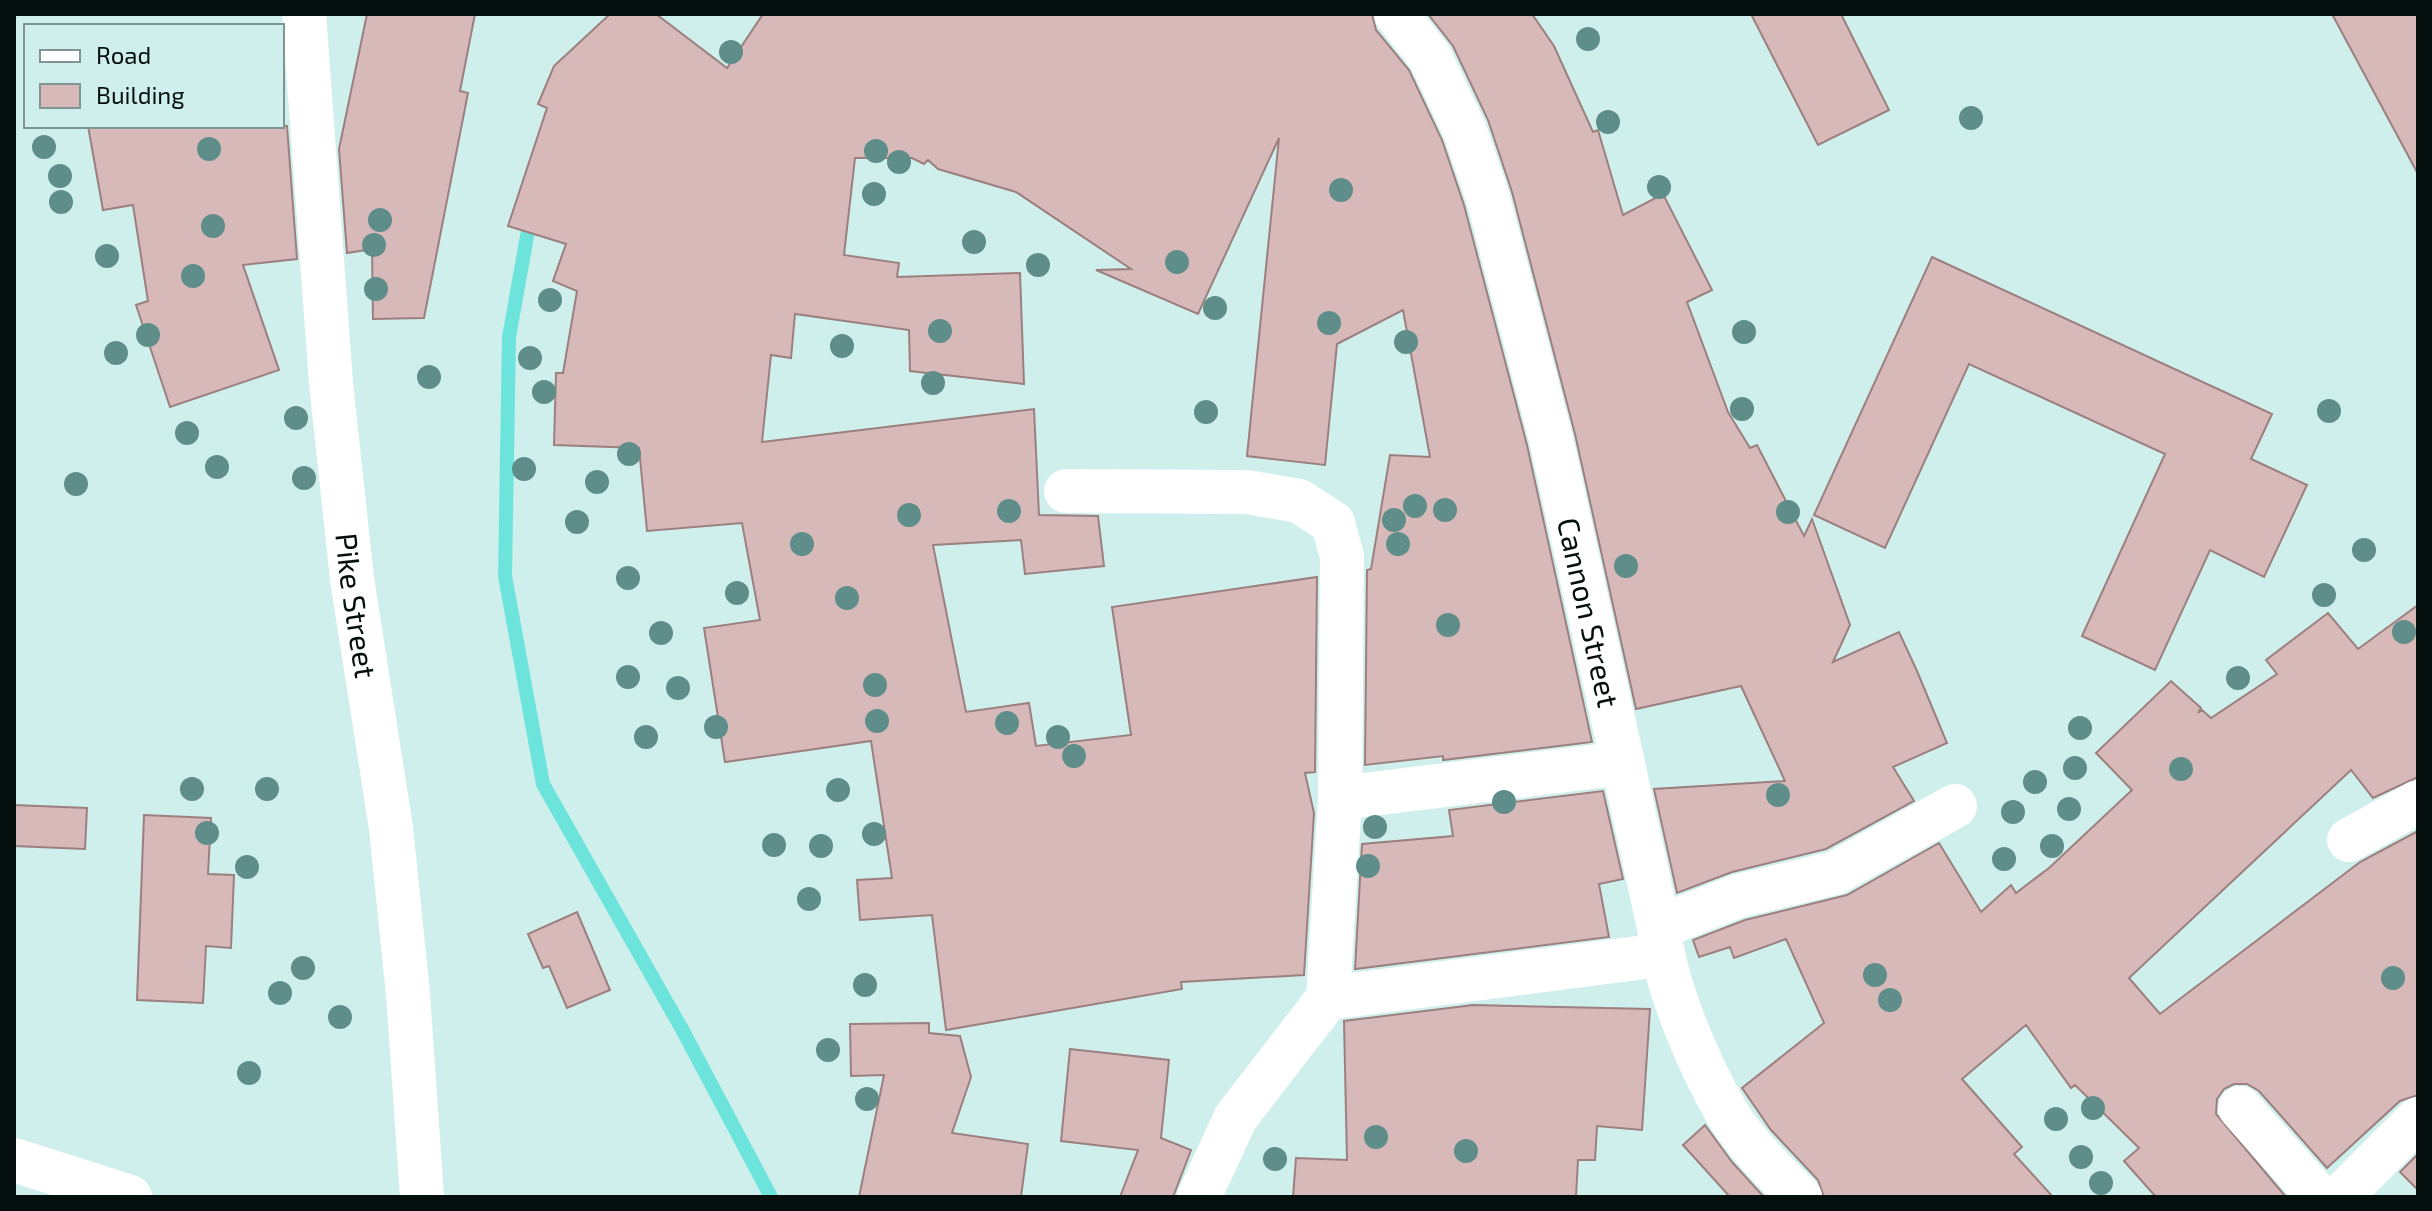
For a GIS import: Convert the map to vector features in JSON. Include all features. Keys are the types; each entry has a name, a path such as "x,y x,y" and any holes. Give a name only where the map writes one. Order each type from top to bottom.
{"street":[{"name":"Pike Street","path":"304,14 331,383 352,579 391,828 408,994 422,1197"},
{"name":"Cannon Street","path":"1396,14 1430,57 1465,131 1488,198 1551,439 1660,941 1696,1048 1728,1114 1778,1176 1800,1197"},
{"path":"1066,491 1247,492 1299,501 1333,523 1342,557 1340,798 1328,998 1236,1117 1199,1197"},
{"path":"1340,798 1623,763"},
{"path":"2349,840 2418,802"},
{"path":"1328,998 1660,941 1738,896 1835,873 1955,806"},
{"path":"2240,1108 2319,1197"},
{"path":"2340,1197 2418,1119"},
{"path":"14,1160 130,1197"}],"building":[{"path":"367,14 475,14 460,91 468,93 424,318 373,319 372,249 347,253 339,149"},
{"path":"610,14 656,14 727,68 763,14 1372,14 1376,30 1409,70 1442,140 1464,205 1527,445 1592,742 1443,760 1443,756 1365,765 1367,570 1371,569 1390,455 1430,457 1403,310 1337,344 1325,465 1247,456 1279,138 1198,314 1096,270 1131,269 1016,192 938,169 928,160 924,164 912,158 855,158 844,255 899,263 897,277 1020,273 1024,384 910,371 909,330 795,314 791,358 771,355 762,442 1034,409 1039,515 1098,516 1104,566 1025,574 1021,540 933,545 966,712 1029,703 1036,746 1131,735 1112,607 1317,577 1315,772 1305,773 1314,813 1304,975 1181,982 1182,989 946,1030 932,915 860,920 857,880 892,878 871,741 725,762 704,628 760,620 742,523 647,531 639,448 554,445 556,373 563,373 577,291 553,281 566,244 508,226 547,108 538,104 554,66"},
{"path":"1428,14 1532,14 1554,46 1593,132 1598,130 1623,215 1663,194 1712,290 1687,302 1728,412 1750,448 1757,445 1804,536 1812,519 1850,625 1833,662 1899,632 1947,743 1893,767 1914,801 1826,849 1732,872 1677,893 1654,789 1785,781 1741,686 1636,709 1575,434 1512,192 1488,120 1453,46"},
{"path":"1751,14 1841,14 1889,110 1818,145"},
{"path":"2332,14 2418,14 2418,174"},
{"path":"287,126 297,259 243,265 279,370 170,407 136,305 148,301 133,205 103,210 88,128"},
{"path":"1932,257 2272,414 2251,459 2307,485 2264,577 2210,550 2155,670 2082,636 2165,454 1969,364 1885,548 1814,515"},
{"path":"2418,605 2418,777 2373,798 2351,770 2129,978 2160,1014 2360,862 2418,831 2418,1095 2400,1101 2327,1168 2259,1091 2247,1084 2234,1084 2224,1089 2217,1099 2216,1114 2286,1197 2156,1197 2124,1161 2139,1148 2075,1085 2071,1088 2026,1025 1962,1079 2022,1147 2014,1154 2053,1197 1824,1197 1818,1180 1771,1130 1742,1088 1824,1023 1786,939 1734,958 1730,947 1699,957 1693,940 1745,920 1847,895 1939,843 1981,912 2011,885 2016,893 2049,868 2132,790 2096,753 2171,681 2201,708 2198,713 2202,710 2211,718 2277,674 2266,660 2328,613 2358,649"},
{"path":"1603,791 1623,879 1599,884 1609,937 1355,969 1362,844 1453,836 1449,810"},
{"path":"14,805 87,808 85,849 14,846"},
{"path":"144,815 211,818 208,874 234,875 231,948 206,946 203,1003 137,1000"},
{"path":"577,912 610,990 567,1008 549,966 543,968 528,934"},
{"path":"1473,1005 1650,1009 1642,1130 1597,1126 1595,1160 1578,1160 1576,1197 1293,1197 1296,1158 1347,1160 1344,1021"},
{"path":"929,1023 929,1033 960,1036 971,1077 952,1133 1028,1144 1021,1197 859,1197 884,1075 851,1076 850,1024"},
{"path":"1070,1049 1169,1060 1161,1138 1191,1150 1173,1197 1120,1197 1138,1150 1061,1141"},
{"path":"1705,1125 1732,1162 1764,1197 1730,1197 1683,1145"},
{"path":"2418,1154 2418,1190 2400,1172"}],"waterway":[{"path":"531,214 509,337 505,576 543,784 683,1031 771,1197"}]}
